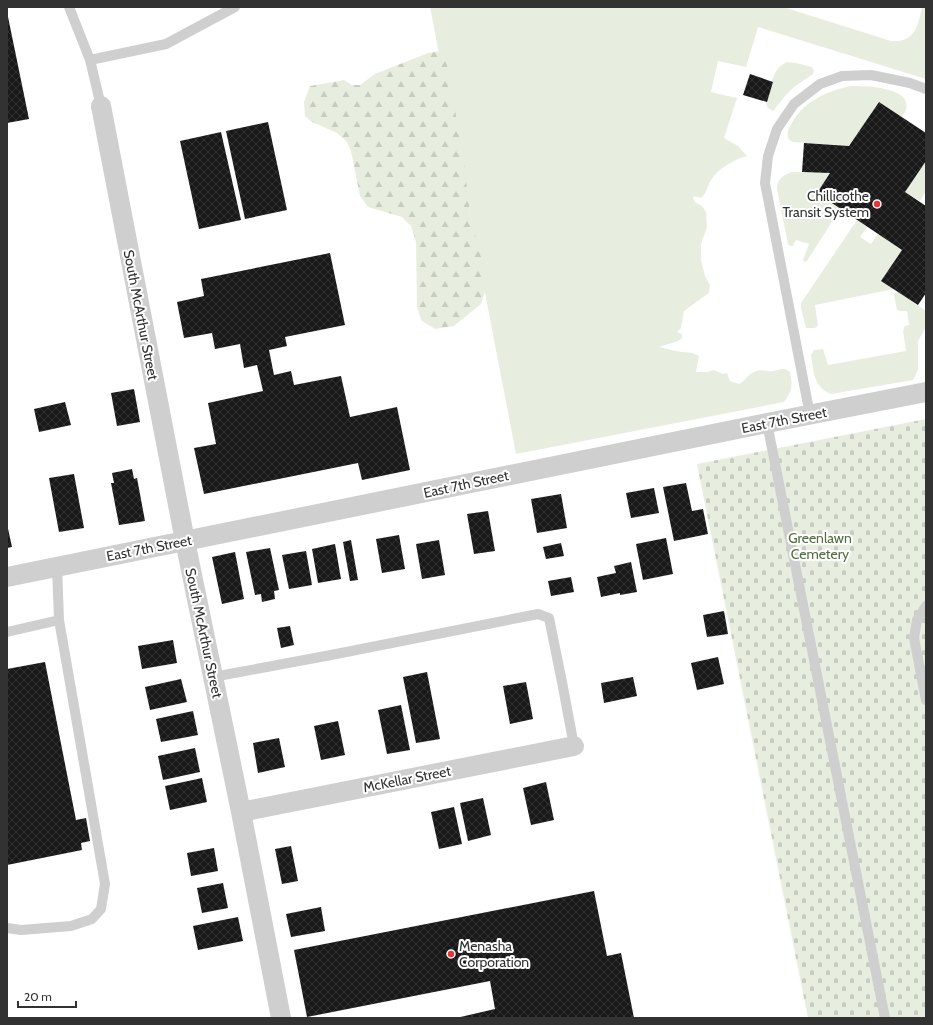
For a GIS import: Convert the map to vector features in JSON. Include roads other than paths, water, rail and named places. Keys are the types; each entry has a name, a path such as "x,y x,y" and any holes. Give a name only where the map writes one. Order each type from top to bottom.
{"street":[{"name":"South McArthur Street","path":"101,106 185,541 241,812 281,1018"},
{"name":"East 7th Street","path":"7,576 926,392"},
{"name":"McKellar Street","path":"241,812 574,746"}],"lane":[{"path":"70,7 90,60 101,106"},
{"path":"90,60 166,44 235,7"},
{"path":"810,415 765,183 768,156 776,129 794,104 820,84 842,76 871,75 910,83 926,89"},
{"path":"767,423 885,1018"},
{"path":"7,928 21,930 71,926 92,919 101,909 105,884 59,620 57,566"},
{"path":"926,606 917,620 914,638 926,700"},
{"path":"213,677 538,614 549,618 574,746"},
{"path":"7,632 59,620"}],"place":[{"name":"Chillicothe Transit System","path":"877,204"},
{"name":"Menasha Corporation","path":"451,954"}],"park label":[{"name":"Greenlawn Cemetery","path":"820,546"}]}
